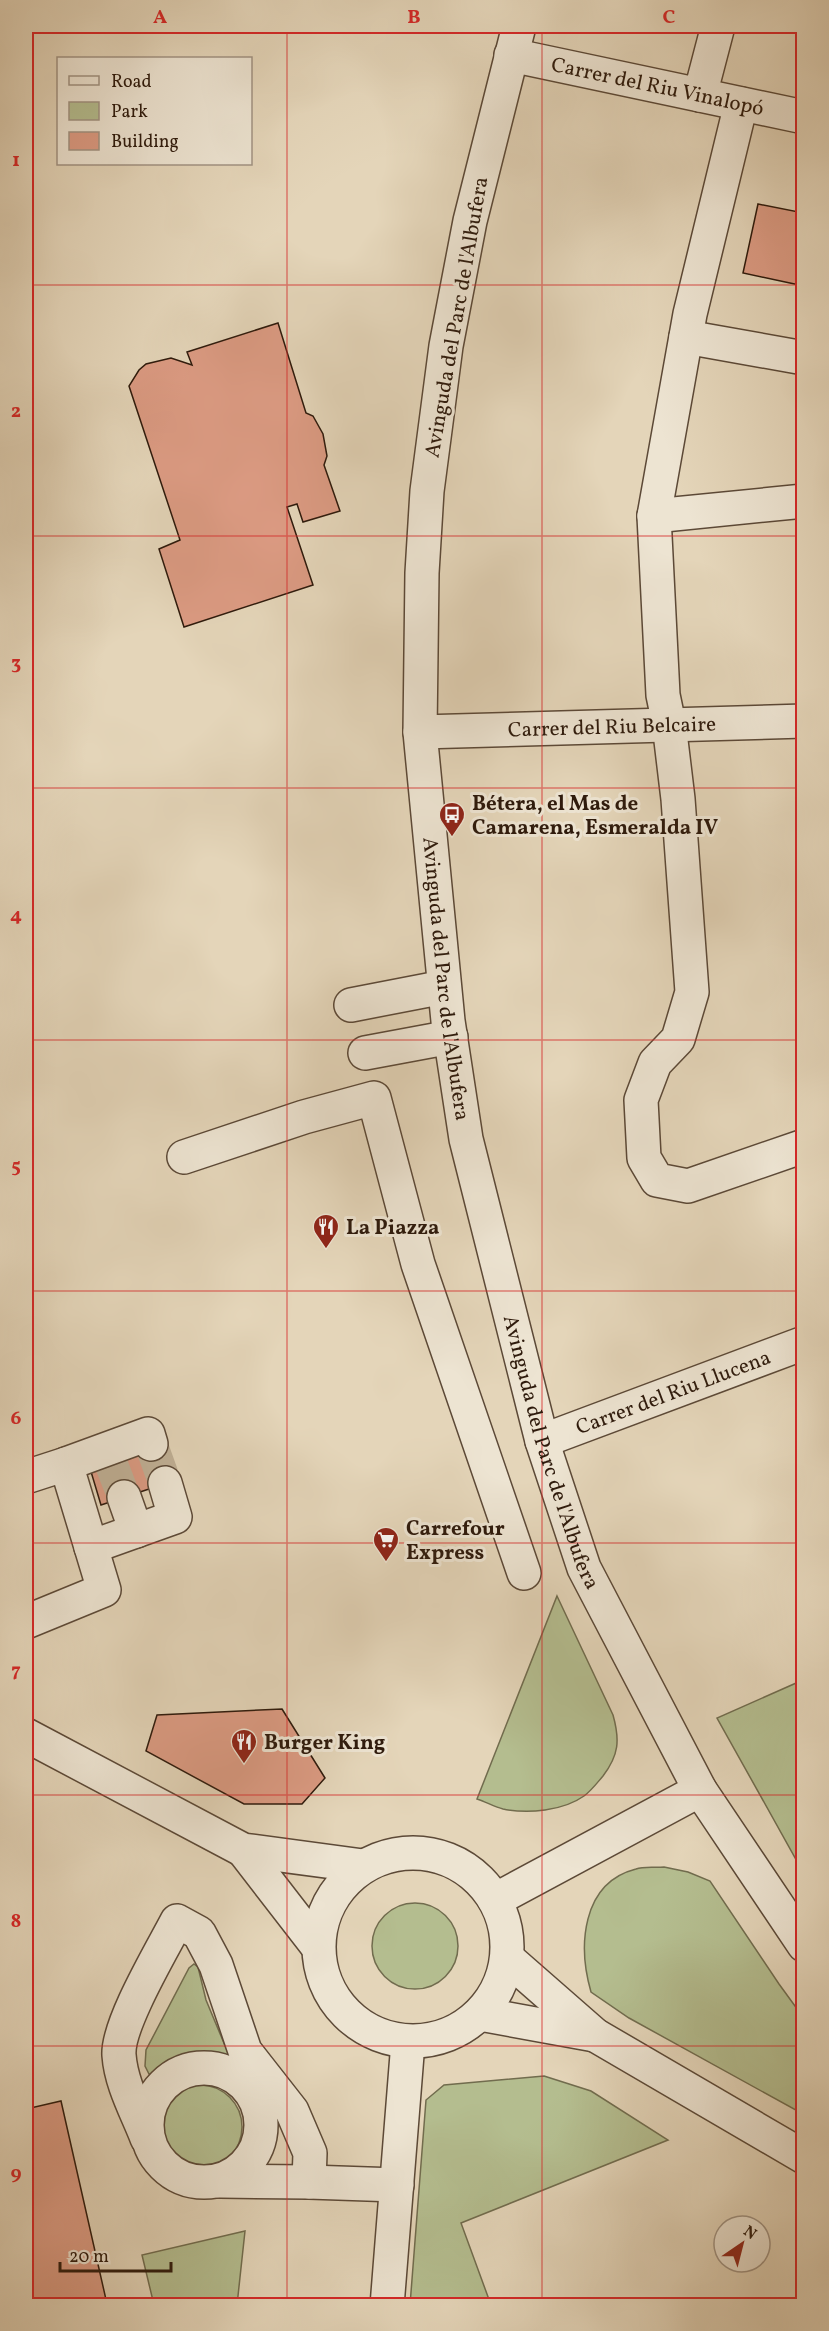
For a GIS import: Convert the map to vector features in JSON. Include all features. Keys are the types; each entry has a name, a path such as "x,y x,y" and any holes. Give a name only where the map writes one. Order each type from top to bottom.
{"street":[{"path":"497,26 499,97"},
{"path":"700,95 718,26"},
{"name":"Avinguda del Parc de l'Albufera","path":"515,40 499,97 468,232 436,416 427,491 422,573 420,732 444,987 466,1140 542,1441 584,1568 700,1790 804,1945"},
{"name":"Carrer del Riu Vinalopó","path":"515,40 700,95 804,117"},
{"path":"741,104 686,337 654,516 663,696 669,724 678,799 692,992 678,1039 655,1063 641,1100 644,1158 657,1180 688,1186 804,1146"},
{"path":"686,337 804,358"},
{"path":"654,516 804,501"},
{"name":"Carrer del Riu Belcaire","path":"420,732 804,721"},
{"path":"351,1005 444,987"},
{"path":"365,1053 451,1037"},
{"path":"184,1157 304,1117 374,1098 418,1264 524,1573"},
{"name":"Carrer del Riu Llucena","path":"542,1441 804,1342"},
{"path":"26,1477 108,1454 148,1434 151,1444"},
{"path":"26,1622 104,1590 66,1464"},
{"path":"91,1547 175,1517 165,1483"},
{"path":"124,1497 136,1531"},
{"path":"26,1735 243,1850 363,1866"},
{"path":"495,1900 700,1790"},
{"path":"243,1850 318,1947"},
{"path":"421,1852 451,1860 477,1877 495,1900 506,1928 507,1958 498,1988 480,2014 459,2030 434,2039 408,2042 380,2036 354,2022 335,2001 322,1975 318,1947 323,1915 339,1887 363,1866 391,1855 421,1852"},
{"path":"309,2182 310,2153 292,2111 245,2051 216,1965 199,1933 177,1921 129,2015 119,2054 126,2087 154,2155 166,2170 182,2179 201,2183 219,2181 397,2185"},
{"path":"507,1958 595,2035 804,2157"},
{"path":"480,2014 595,2035"},
{"path":"387,2306 408,2042"},
{"path":"147,2138 146,2119 151,2101 168,2080 176,2074 194,2068 213,2068 231,2074 246,2086 257,2102 262,2121 260,2141 251,2158 237,2172 219,2181"}],"green space":[{"path":"557,1596 613,1715 617,1732 617,1747 608,1768 587,1794 576,1801 545,1810 503,1809 477,1799"},
{"path":"803,1680 803,1872 717,1718"},
{"path":"664,1867 688,1872 710,1881 803,2017 803,2114 629,2018 591,1992 585,1956 585,1937 594,1902 604,1888 618,1876 639,1868"},
{"path":"415,1903 439,1910 451,1922 458,1946 451,1970 439,1982 415,1989 391,1982 379,1970 372,1946 379,1922 391,1910"},
{"path":"194,1964 198,1967 206,2000 231,2060 229,2064 209,2057 190,2057 172,2063 154,2074 149,2074 145,2066 146,2050 189,1968"},
{"path":"544,2076 591,2091 668,2140 461,2223 491,2305 410,2305 426,2100 444,2085"},
{"path":"200,2085 216,2088 230,2097 239,2111 242,2127 239,2143 230,2157 216,2166 200,2169 184,2166 170,2157 161,2143 158,2127 161,2111 170,2097 184,2088"},
{"path":"245,2231 237,2305 154,2305 142,2255"}],"building":[{"path":"758,204 804,213 804,286 743,273"},
{"path":"278,323 306,413 313,416 323,434 327,456 324,465 340,511 303,522 297,504 287,507 313,585 184,627 159,549 180,540 129,386 139,370 146,364 171,358 192,365 187,352"},
{"path":"165,1439 179,1479 101,1505 89,1465"},
{"name":"Burger King","path":"282,1709 325,1778 302,1804 244,1804 146,1751 157,1715"},
{"path":"61,2101 107,2304 126,2298 127,2306 26,2306 26,2109"}],"tunnel":[{"path":"151,1444 165,1483"},
{"path":"109,1458 124,1497"}],"place":[{"name":"Bétera, el Mas de Camarena, Esmeralda IV","path":"452,838"},
{"name":"La Piazza","path":"326,1250"},
{"name":"Carrefour Express","path":"386,1563"},
{"name":"Burger King","path":"244,1765"}]}
